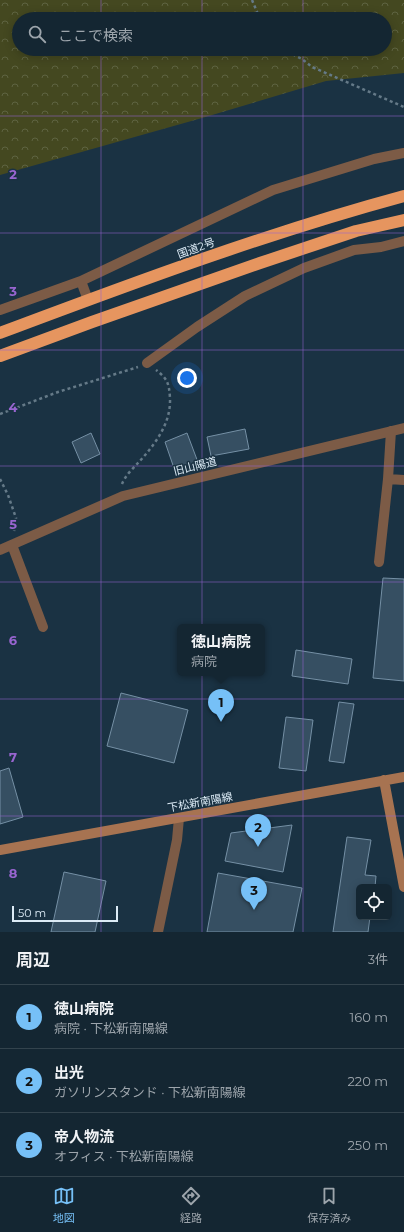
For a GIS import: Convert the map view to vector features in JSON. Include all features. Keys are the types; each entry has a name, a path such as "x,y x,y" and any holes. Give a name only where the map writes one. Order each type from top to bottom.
{"highway":[{"name":"国道2号","path":"0,333 254,241 352,210 404,196"},
{"path":"0,356 260,263 356,231 404,220"}],"main road":[{"name":"下松新南陽線","path":"0,850 404,777"},
{"path":"384,780 404,887"}],"street":[{"path":"0,310 81,281 273,190 374,159 404,152"},
{"path":"147,363 197,327 246,296 304,268 354,250 381,247 404,241"},
{"path":"81,281 88,300"},
{"name":"旧山陽道","path":"0,550 123,496 404,428"},
{"path":"379,562 388,479 391,431"},
{"path":"388,479 404,480"},
{"path":"12,545 43,627"},
{"path":"158,932 178,840 179,818"}],"path":[{"path":"252,0 257,12"},
{"path":"295,56 312,67 404,107"},
{"path":"0,414 58,392 147,363 163,375 170,386 170,407 162,433 123,481 121,487 123,496"},
{"path":"0,479 8,494 16,518 12,545"}],"green space":[{"path":"0,0 404,0 404,73 326,81 0,175"}],"building":[{"path":"245,429 249,449 211,456 207,437"},
{"path":"91,433 100,454 81,463 72,442"},
{"path":"187,433 199,465 176,474 165,442"},
{"path":"383,578 404,579 404,681 373,678"},
{"path":"296,650 352,659 348,684 292,676"},
{"path":"121,693 188,710 174,763 107,746"},
{"path":"339,702 354,704 344,763 329,761"},
{"path":"286,717 313,720 306,771 279,768"},
{"path":"9,768 23,817 0,824 0,771"},
{"path":"292,825 283,872 225,861 231,833"},
{"path":"347,837 371,840 365,875 376,876 375,884 356,884 356,920 370,920 368,932 333,932"},
{"path":"64,872 106,881 95,932 51,932"},
{"path":"218,873 302,888 293,932 207,932"}],"place":[{"name":"徳山病院","path":"221,722"},
{"name":"出光","path":"258,847"},
{"name":"帝人物流","path":"254,910"}]}
